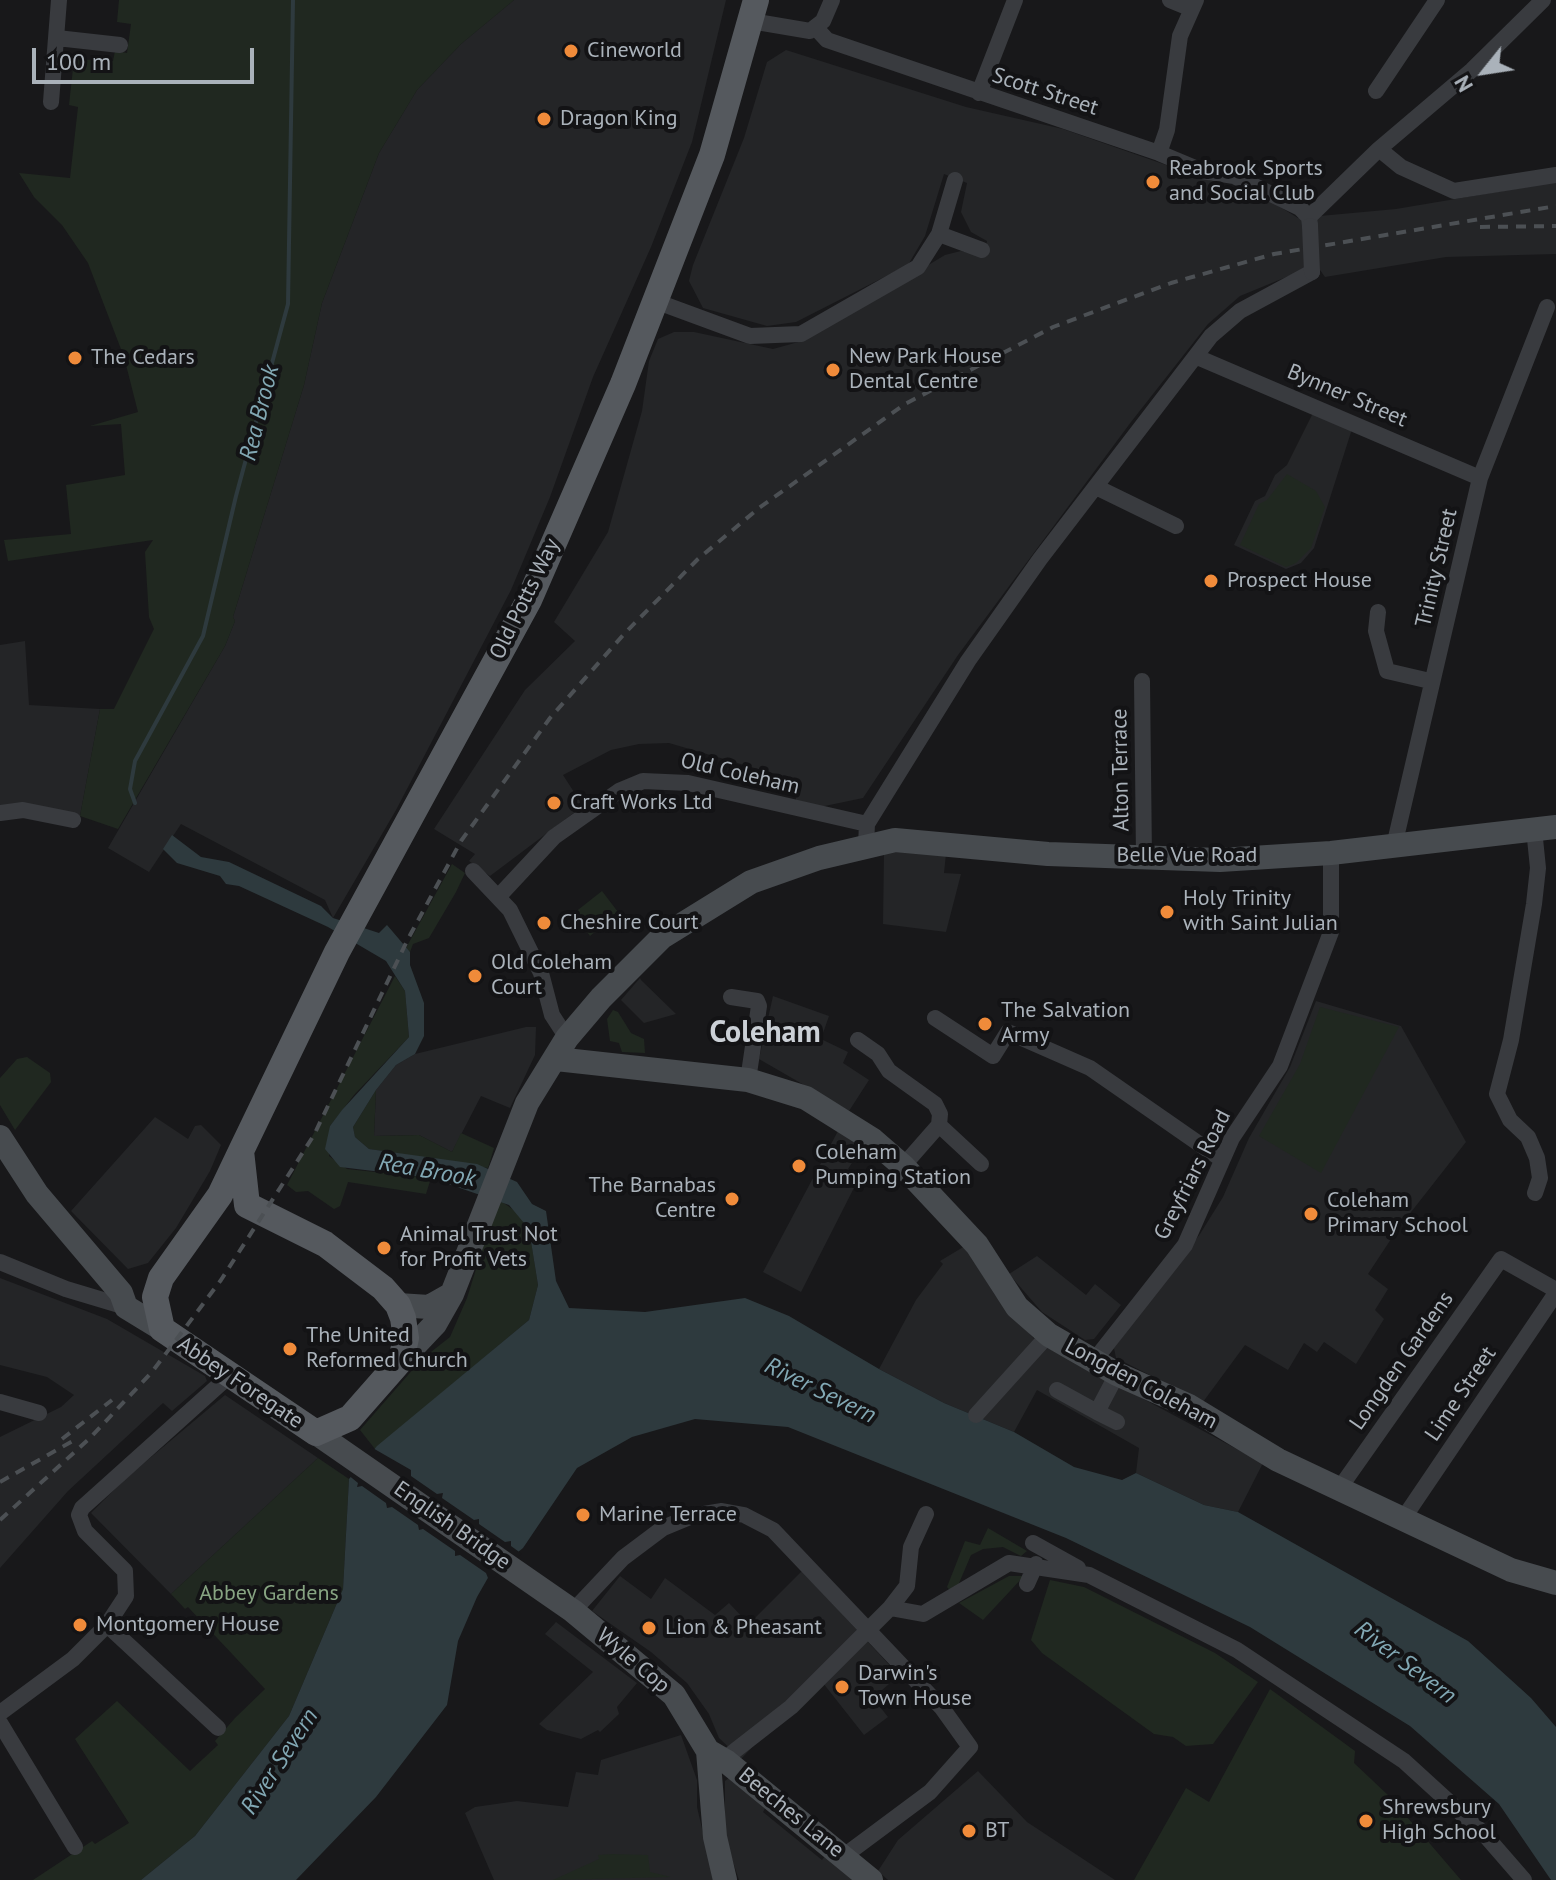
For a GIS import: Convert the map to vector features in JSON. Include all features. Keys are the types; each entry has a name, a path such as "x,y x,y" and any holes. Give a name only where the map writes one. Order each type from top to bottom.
{"main road":[{"name":"Old Potts Way","path":"232,1196 241,1151 337,952 529,600 655,301 720,131 752,7"},
{"path":"162,1329 155,1297 161,1278 232,1196 253,1192 282,1212 291,1227 325,1244 383,1288 398,1305 406,1338 401,1360 350,1418 316,1433"},
{"name":"Abbey Foregate","path":"162,1329 316,1433"}],"street":[{"path":"51,102 59,0"},
{"path":"752,7 803,32 816,28 823,21 832,0"},
{"path":"979,93 1015,0"},
{"path":"1159,153 1167,130 1180,36 1194,4 1170,0"},
{"path":"1376,91 1437,0"},
{"path":"862,830 968,661 1211,336 1240,311 1312,272 1306,217 1365,161 1472,70 1543,0"},
{"name":"Scott Street","path":"816,28 827,40 1159,153 1202,171 1234,176 1264,188 1306,217"},
{"path":"57,38 120,45"},
{"path":"1379,149 1401,167 1454,191 1556,175"},
{"path":"655,301 750,336 801,334 918,267 939,234 955,180"},
{"path":"939,234 982,250"},
{"name":"Trinity Street","path":"1394,846 1430,681 1480,478 1547,307"},
{"name":"Bynner Street","path":"1197,357 1480,478"},
{"path":"1096,487 1176,526"},
{"path":"1378,612 1376,631 1387,671 1430,681"},
{"name":"Alton Terrace","path":"1142,681 1144,858"},
{"name":"Old Coleham","path":"500,895 527,862 583,815 619,791 643,781 688,783 862,830"},
{"path":"0,813 23,810 73,820"},
{"path":"1535,1193 1540,1178 1537,1158 1528,1137 1510,1120 1497,1094 1511,1040 1545,828"},
{"name":"Belle Vue Road","path":"401,1360 435,1324 452,1294 527,1103 562,1049 601,998 674,929 751,882 819,858 862,830 895,840 1144,858 1220,860 1331,853 1545,828"},
{"name":"Greyfriars Road","path":"1093,1362 1185,1245 1221,1159 1280,1066 1331,932 1331,853"},
{"path":"473,871 500,895 524,935 541,973 562,1049"},
{"path":"731,997 757,1001 759,1006 748,1080"},
{"path":"935,1018 993,1056 1008,1032 1090,1068 1221,1159"},
{"path":"858,1040 878,1054 889,1071 935,1104 940,1114 939,1125 903,1166"},
{"name":"Longden Coleham","path":"562,1049 748,1080 806,1098 873,1140 903,1166 977,1245 1017,1307 1049,1335 1093,1362 1189,1406 1278,1460 1511,1570 1556,1583"},
{"path":"939,1125 981,1164"},
{"name":"Abbey Foregate","path":"0,1137 37,1194 124,1300 162,1329"},
{"name":"Longden Gardens","path":"1339,1489 1501,1259 1556,1291"},
{"name":"Abbey Foregate","path":"0,1262 66,1289 124,1300"},
{"path":"124,1300 161,1278"},
{"name":"Lime Street","path":"1403,1519 1556,1291"},
{"path":"398,1305 429,1307 452,1294"},
{"path":"976,1415 1042,1342"},
{"path":"1097,1412 1117,1374"},
{"path":"0,1713 49,1680 107,1625 126,1596 126,1578 121,1566 85,1531 79,1515 82,1508 229,1376"},
{"path":"1057,1390 1117,1422"},
{"path":"0,1402 39,1413"},
{"path":"350,1418 348,1439 355,1458"},
{"name":"Abbey Foregate","path":"316,1433 340,1454 355,1458"},
{"name":"English Bridge","path":"355,1458 550,1595"},
{"path":"573,1611 623,1558 663,1528 692,1516 722,1511 744,1515 773,1530 947,1714 970,1747 930,1792 844,1856"},
{"path":"720,1752 791,1707 890,1608 907,1586 911,1547 926,1514"},
{"path":"1033,1543 1237,1650 1404,1761 1484,1834 1524,1880"},
{"path":"890,1608 923,1614 1009,1563 1036,1564 1089,1575"},
{"path":"1027,1584 1036,1564"},
{"name":"Wyle Cop","path":"550,1595 659,1680 720,1752 715,1837 725,1880"},
{"path":"107,1625 218,1728"},
{"path":"0,1723 75,1847"},
{"name":"Beeches Lane","path":"720,1752 727,1762 871,1880"}],"shaded area":[{"path":"514,0 726,0 692,142 651,247 593,377 550,497 511,590 396,810 333,918 325,900 181,824 149,872 108,848 225,646 235,621 233,617 304,385 322,303 379,153 417,90 461,44"},
{"path":"786,50 966,107 1063,129 1272,202 1298,218 1396,209 1556,182 1556,254 1446,257 1325,277 1320,270 1301,271 1240,296 1208,324 1131,422 958,655 863,798 820,807 795,804 799,781 669,743 639,744 611,750 563,775 583,806 490,876 469,861 475,854 434,829 525,690 575,641 554,622 608,532 642,411 649,361 658,339 674,332 694,332 773,349 802,341 945,255 961,251 984,256 987,241 971,232 961,212 967,183 944,174 925,236 908,265 796,322 767,326 703,308 689,281 693,265 744,138 767,62"},
{"path":"1313,413 1352,429 1314,548 1301,563 1286,569 1234,545 1255,501 1265,496 1275,475 1287,465"},
{"path":"25,641 29,705 100,709 80,816 20,807 0,809 0,645"},
{"path":"898,848 946,854 944,873 961,874 946,932 883,924 884,852"},
{"path":"640,978 676,1014 644,1023 621,1000"},
{"path":"773,996 829,1016 821,1039 848,1052 843,1063 869,1080 849,1111 759,1059"},
{"name":"Coleham Primary School","path":"1316,1001 1401,1026 1466,1142 1397,1230 1368,1274 1388,1289 1375,1310 1384,1319 1356,1364 1324,1342 1317,1352 1304,1343 1288,1370 1245,1345 1203,1402 1116,1358 1114,1348 1200,1234 1223,1197 1249,1138 1290,1067"},
{"path":"536,1027 535,1055 510,1108 481,1096 452,1152 419,1135 374,1136 376,1090 396,1065 415,1054"},
{"path":"155,1117 188,1139 195,1126 201,1125 221,1145 210,1171 176,1228 148,1263 128,1269 71,1211"},
{"path":"838,1131 863,1146 848,1169 859,1178 801,1292 763,1272"},
{"path":"965,1246 995,1295 1037,1342 1263,1463 1238,1512 1204,1505 1136,1473 1139,1448 1037,1390 1014,1432 944,1403 879,1369 916,1300 943,1264 940,1261"},
{"path":"1037,1256 1086,1295 1095,1284 1121,1305 1094,1339 1085,1340 1042,1312 1009,1274"},
{"path":"0,1278 107,1319 205,1376 207,1381 172,1411 163,1403 68,1491 0,1568 0,1437 61,1407 74,1395 47,1377 0,1365"},
{"path":"225,1395 318,1458 171,1594 91,1513 125,1479"},
{"path":"802,1571 895,1671 886,1679 889,1684 873,1698 888,1717 864,1735 823,1683 784,1714 741,1759 719,1738 709,1714 687,1683 651,1652 592,1611 620,1576 651,1599 665,1578 715,1615 729,1603 749,1624"},
{"path":"556,1622 637,1683 617,1707 619,1714 600,1732 598,1730 581,1739 547,1730 539,1724 593,1672 545,1634"},
{"path":"681,1735 697,1780 697,1807 714,1880 494,1880 465,1813 475,1807 517,1801 568,1807 576,1772 598,1775 601,1760"},
{"path":"978,1771 1027,1822 1115,1880 888,1880 878,1871 898,1840"},
{"path":"731,1776 767,1805 763,1812 822,1860 829,1851 864,1880 739,1880 725,1838 725,1781"}],"green space":[{"path":"119,0 514,0 461,44 417,90 379,153 322,303 304,385 233,617 235,621 225,646 118,829 80,816 100,709 114,709 154,629 149,617 145,552 153,540 8,561 4,540 71,534 66,485 125,475 121,424 90,426 138,412 124,357 88,263 62,225 34,197 19,173 70,178 78,107 69,105 74,59 113,61 115,51 127,53 131,24 117,22"},
{"path":"1287,474 1316,491 1325,507 1311,548 1296,563 1286,567 1240,545 1259,504 1267,500"},
{"path":"452,864 465,873 456,892 429,938 413,944 410,952 406,948"},
{"path":"602,891 618,912 614,915 622,924 616,929 609,920 590,936 574,913"},
{"path":"395,976 405,991 409,1037 354,1095 330,1126 329,1156 347,1169 431,1178 426,1194 348,1182 340,1206 334,1209 308,1191 296,1192 287,1185"},
{"path":"1320,1007 1399,1027 1321,1173 1259,1136 1300,1064"},
{"path":"613,1010 618,1012 631,1033 644,1039 645,1053 622,1052 619,1043 610,1041 607,1019"},
{"path":"27,1057 50,1073 51,1082 15,1130 0,1105 0,1078 17,1059"},
{"path":"376,1090 374,1136 419,1135 452,1152 461,1133 494,1148 488,1168 369,1149 355,1137 353,1127"},
{"path":"498,1199 518,1213 529,1228 538,1285 529,1320 375,1449 360,1430 422,1359 450,1337 467,1298"},
{"name":"Abbey Gardens","path":"318,1458 349,1479 343,1589 289,1716 195,1836 141,1880 33,1880 92,1841 95,1844 129,1823 75,1739 117,1701 190,1771 218,1745 215,1741 265,1689 188,1607 185,1609 171,1594"},
{"path":"988,1528 1027,1551 1021,1556 1003,1547 983,1549 971,1555 954,1595 947,1587 965,1541 980,1545"},
{"path":"1009,1576 1024,1576 983,1620 959,1603"},
{"path":"1050,1580 1084,1587 1215,1653 1258,1682 1213,1744 1186,1746 1173,1737 1154,1734 1042,1653 1031,1640"},
{"path":"1270,1689 1355,1751 1354,1763 1389,1796 1461,1880 1134,1880 1186,1788 1209,1802"},
{"path":"598,1855 648,1855 650,1872 671,1877 553,1880 599,1859"}],"water":[{"name":"River Severn","path":"172,835 201,857 229,862 321,906 333,918 379,933 387,925 410,952 410,965 424,1003 424,1036 415,1054 396,1065 376,1090 353,1127 355,1137 369,1149 477,1164 517,1182 532,1204 546,1211 556,1281 569,1308 645,1312 745,1298 789,1316 879,1369 944,1403 1014,1432 1074,1467 1122,1480 1136,1473 1204,1505 1238,1512 1468,1641 1531,1698 1556,1727 1556,1880 1551,1880 1499,1804 1410,1726 1250,1627 1066,1538 788,1427 695,1419 632,1437 577,1468 523,1548 489,1576 477,1597 458,1641 447,1705 376,1797 296,1880 141,1880 195,1836 289,1716 343,1589 349,1479 377,1446 529,1320 538,1285 529,1229 509,1205 431,1178 340,1167 325,1149 330,1126 342,1110 409,1037 405,991 386,961 328,927 239,886 226,884 220,876 177,863 163,849"}],"pier":[{"path":"371,1447 411,1470 411,1476 437,1494 443,1493 442,1498 474,1520 479,1519 479,1524 505,1542 511,1541 511,1546 522,1554 493,1578 488,1578 486,1573 460,1555 455,1556 455,1551 423,1529 419,1530 418,1525 392,1507 387,1508 386,1503 362,1486 357,1487 358,1483 347,1474"}],"waterway":[{"name":"Rea Brook","path":"135,803 130,789 135,761 203,636 236,496 288,304 293,0"}],"railway":[{"path":"0,1520 90,1438 152,1372 221,1280 314,1135 408,939 461,841 550,718 625,633 698,559 759,508 905,404 1053,327 1171,283 1274,254 1556,206"},
{"path":"1480,227 1556,226"},
{"path":"62,1439 112,1400"},
{"path":"0,1482 78,1438"}],"place":[{"name":"Cineworld","path":"571,51"},
{"name":"Dragon King","path":"544,119"},
{"name":"Reabrook Sports and Social Club","path":"1153,182"},
{"name":"The Cedars","path":"75,358"},
{"name":"New Park House Dental Centre","path":"833,370"},
{"name":"Prospect House","path":"1211,581"},
{"name":"Craft Works Ltd","path":"554,803"},
{"name":"Holy Trinity with Saint Julian","path":"1167,912"},
{"name":"Cheshire Court","path":"544,923"},
{"name":"Old Coleham Court","path":"475,976"},
{"name":"The Salvation Army","path":"985,1024"},
{"name":"Coleham Pumping Station","path":"799,1166"},
{"name":"The Barnabas Centre","path":"732,1199"},
{"name":"Coleham Primary School","path":"1311,1214"},
{"name":"Animal Trust Not for Profit Vets","path":"384,1248"},
{"name":"The United Reformed Church","path":"290,1349"},
{"name":"Marine Terrace","path":"583,1515"},
{"name":"Montgomery House","path":"80,1625"},
{"name":"Lion & Pheasant","path":"649,1628"},
{"name":"Darwin's Town House","path":"842,1687"},
{"name":"Shrewsbury High School","path":"1366,1821"},
{"name":"BT","path":"969,1831"}],"district":[{"name":"Coleham","path":"765,1033"}]}
